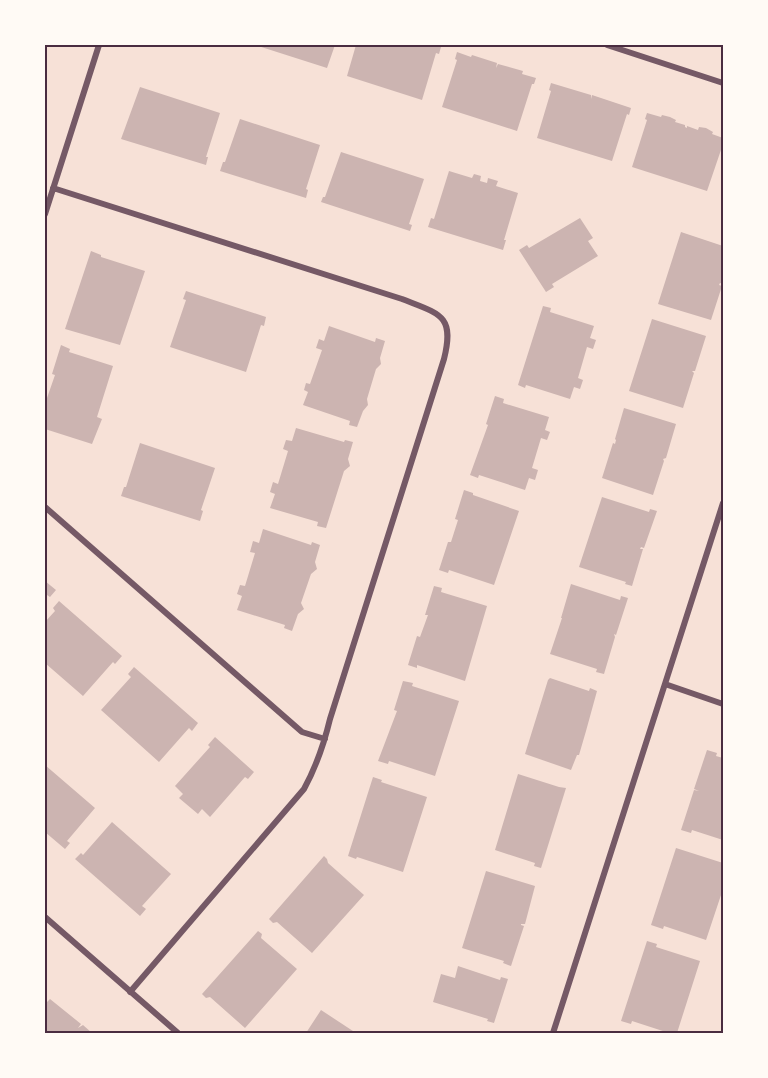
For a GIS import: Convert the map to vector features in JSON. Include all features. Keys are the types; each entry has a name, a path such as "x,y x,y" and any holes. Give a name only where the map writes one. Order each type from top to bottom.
{"street":[{"path":"45,214 99,45"},
{"path":"607,45 723,83"},
{"path":"53,188 402,299 436,314 445,321 449,332 444,359 312,775 304,789 130,992"},
{"path":"553,1033 723,503"},
{"path":"45,507 302,732 325,739"},
{"path":"665,684 723,704"},
{"path":"45,917 178,1033"}],"building":[{"path":"255,45 335,45 327,68"},
{"path":"356,45 435,45 441,47 439,54 436,53 422,100 347,76"},
{"path":"457,52 497,63 496,68 498,64 523,71 522,74 536,78 517,131 442,107 457,60 455,59"},
{"path":"551,83 591,95 591,99 592,95 631,108 612,161 537,138 551,91 549,90"},
{"path":"140,87 220,113 206,157 208,157 206,165 121,139"},
{"path":"647,113 670,117 687,128 687,126 698,130 699,127 706,128 713,132 712,134 723,138 707,191 632,167 647,120 645,119"},
{"path":"240,119 320,145 306,189 308,190 306,198 220,171"},
{"path":"341,152 424,179 409,224 412,225 410,231 321,202 325,197"},
{"path":"449,171 472,178 474,174 481,176 480,181 487,183 488,178 498,181 496,186 518,193 503,250 428,227 431,218 434,219"},
{"path":"580,218 593,238 588,241 598,256 552,284 554,287 546,292 519,250 527,245 529,248"},
{"path":"681,232 723,246 723,284 719,285 722,286 711,320 658,304"},
{"path":"91,251 101,257 145,271 120,345 65,329"},
{"path":"186,291 266,317 264,326 261,325 246,372 170,347 186,300 183,299"},
{"path":"543,306 551,308 550,312 594,326 590,338 596,340 593,349 587,347 578,378 583,380 580,389 574,387 570,399 526,385 525,388 518,385"},
{"path":"652,319 706,336 695,371 692,371 694,373 683,408 629,391"},
{"path":"329,326 375,342 376,338 385,341 380,358 381,364 376,369 367,399 368,405 357,427 349,425 350,421 303,405 308,392 304,390 306,383 310,384 322,350 316,348 319,339 324,341"},
{"path":"61,345 70,349 69,352 113,366 97,417 102,419 92,444 45,429 45,398 47,398 55,375 52,374"},
{"path":"495,396 504,399 503,403 549,417 545,430 550,432 547,440 541,438 532,468 538,470 535,480 529,478 525,490 479,475 478,478 470,475 488,425 486,424"},
{"path":"624,408 676,424 653,495 602,478 613,443 615,444"},
{"path":"296,428 344,442 345,440 353,442 348,459 350,466 344,471 326,528 317,526 318,522 270,508 275,494 270,492 273,482 278,484 288,451 283,449 286,440 292,441"},
{"path":"140,443 215,468 201,510 203,511 200,521 121,496"},
{"path":"464,490 519,511 494,585 449,570 448,573 439,570 458,520 455,519"},
{"path":"602,497 649,512 650,509 657,511 644,548 640,549 643,549 632,586 579,567"},
{"path":"263,529 311,545 312,542 320,545 315,562 317,569 311,574 301,603 304,609 298,614 292,631 284,628 285,625 237,610 242,596 237,594 240,585 245,586 255,553 250,552 253,541 259,543"},
{"path":"45,581 56,590 50,597 47,595 45,598"},
{"path":"571,584 620,600 621,596 628,598 616,635 614,634 604,674 596,672 597,669 550,654"},
{"path":"434,586 442,588 441,592 487,606 465,681 417,665 417,668 408,665 417,636 420,637 428,615 425,615"},
{"path":"59,601 122,656 115,664 113,662 83,696 45,663 45,622 55,611 53,608"},
{"path":"134,667 198,723 192,731 189,728 159,762 101,710 131,677 128,674"},
{"path":"550,678 589,691 590,688 597,691 579,755 571,770 525,754"},
{"path":"403,681 459,701 435,776 389,761 388,764 378,761 397,711 394,710"},
{"path":"215,737 254,772 248,779 245,777 210,817 202,809 198,814 179,798 183,794 175,786 210,747 208,745"},
{"path":"707,750 723,758 723,840 692,830 691,833 681,830 694,790 699,791 694,789"},
{"path":"45,765 95,808 67,841 70,843 65,849 45,832"},
{"path":"518,774 566,788 541,868 534,866 535,863 495,850"},
{"path":"373,777 382,780 381,782 427,797 403,872 348,856"},
{"path":"112,822 171,874 142,906 146,909 140,916 75,859 81,853 83,855"},
{"path":"676,848 723,863 723,889 706,940 664,926 663,929 651,925"},
{"path":"324,856 328,863 364,895 312,953 277,922 273,923 269,919"},
{"path":"486,871 535,886 525,924 521,924 524,926 511,966 503,963 504,961 462,948"},
{"path":"258,931 262,934 261,938 297,969 245,1028 210,997 206,998 202,994"},
{"path":"647,941 657,944 656,947 700,961 677,1033 669,1033 632,1021 631,1024 621,1021"},
{"path":"458,966 500,980 501,977 508,979 494,1023 487,1021 488,1019 433,1002 441,974 455,978"},
{"path":"50,999 81,1024 78,1028 83,1025 92,1033 45,1033 45,1008 47,1006 45,1004"},
{"path":"321,1010 356,1033 306,1033"}]}
